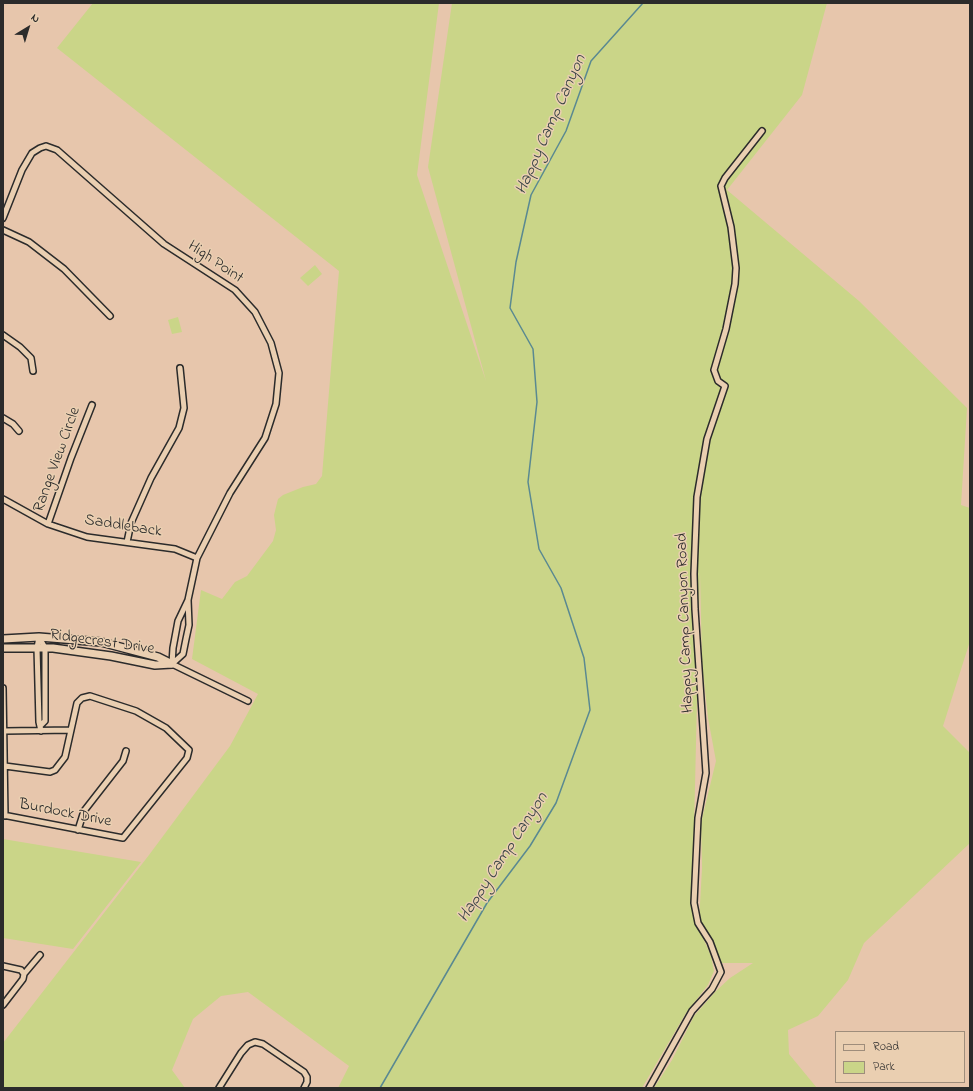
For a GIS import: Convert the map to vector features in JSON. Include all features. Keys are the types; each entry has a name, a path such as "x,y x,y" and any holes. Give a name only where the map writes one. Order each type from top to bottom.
{"street":[{"name":"Happy Camp Canyon Road","path":"650,1088 692,1012 712,989 721,972 710,942 698,923 694,904 698,818 706,773 706,750 699,683 695,602 697,497 707,439 725,386 718,381 714,370 726,329 736,268 732,227 721,186 725,178 762,130"},
{"name":"High Point","path":"3,218 22,170 32,153 46,146 57,150 164,244 235,290 255,312 271,343 279,373 276,404 265,438 230,493 197,558 188,600 180,618 173,648 172,664"},
{"path":"3,230 29,242 64,269 110,316"},
{"path":"3,335 20,347 31,358 33,371"},
{"path":"127,542 131,522 151,478 179,428 184,408 180,368"},
{"name":"Range View Circle","path":"48,524 70,458 92,405"},
{"path":"3,418 13,424 19,431"},
{"name":"Saddleback","path":"3,499 48,524 87,537 175,549 197,558"},
{"name":"High Point","path":"172,664 183,654 189,625 188,600"},
{"path":"180,618 182,617 188,619"},
{"path":"39,637 41,648 39,722 41,728"},
{"name":"Ridgecrest Drive","path":"3,639 39,637 100,642 158,656 248,701"},
{"name":"Ridgecrest Drive","path":"3,648 41,648 111,656 155,665 172,664"},
{"path":"3,688 5,766 4,816"},
{"name":"Burdock Drive","path":"4,816 123,838 186,758 189,750 185,744 166,728 136,711 90,696 80,700 76,706 71,730"},
{"path":"4,731 41,728 71,730 65,757 56,770 50,772 5,766"},
{"path":"78,830 84,811 123,761 126,751"},
{"path":"3,1005 23,979 24,974 40,955"},
{"path":"3,966 21,970 24,974"},
{"path":"219,1088 248,1045 255,1042 263,1044 281,1058 304,1072 307,1077 307,1082 304,1088"}],"green space":[{"path":"93,3 439,3 417,175 486,381 428,167 452,3 827,3 802,95 727,190 859,301 967,408 961,505 970,508 970,641 943,726 970,753 970,843 864,943 848,980 818,1016 788,1030 789,1054 817,1088 654,1088 672,1060 694,1016 716,991 730,978 753,963 720,963 699,922 702,868 701,823 716,761 708,718 702,663 700,573 692,913 711,956 714,971 708,985 686,1013 642,1088 338,1088 349,1066 248,992 221,996 193,1019 172,1070 185,1088 3,1088 3,1043 149,855 230,746 258,694 192,659 201,590 222,599 235,582 247,576 273,541 276,530 274,515 278,499 283,495 303,487 316,484 322,476 339,271 57,48"},
{"path":"315,265 322,274 308,286 300,278"},
{"path":"178,317 182,332 172,334 168,320"},
{"path":"3,839 141,862 73,949 3,938"}],"waterway":[{"name":"Happy Camp Canyon","path":"380,1088 487,903 530,846 556,803 590,710 584,658 561,588 539,549 528,482 537,402 533,349 510,308 516,262 531,195 566,131 591,61 643,3"}]}
